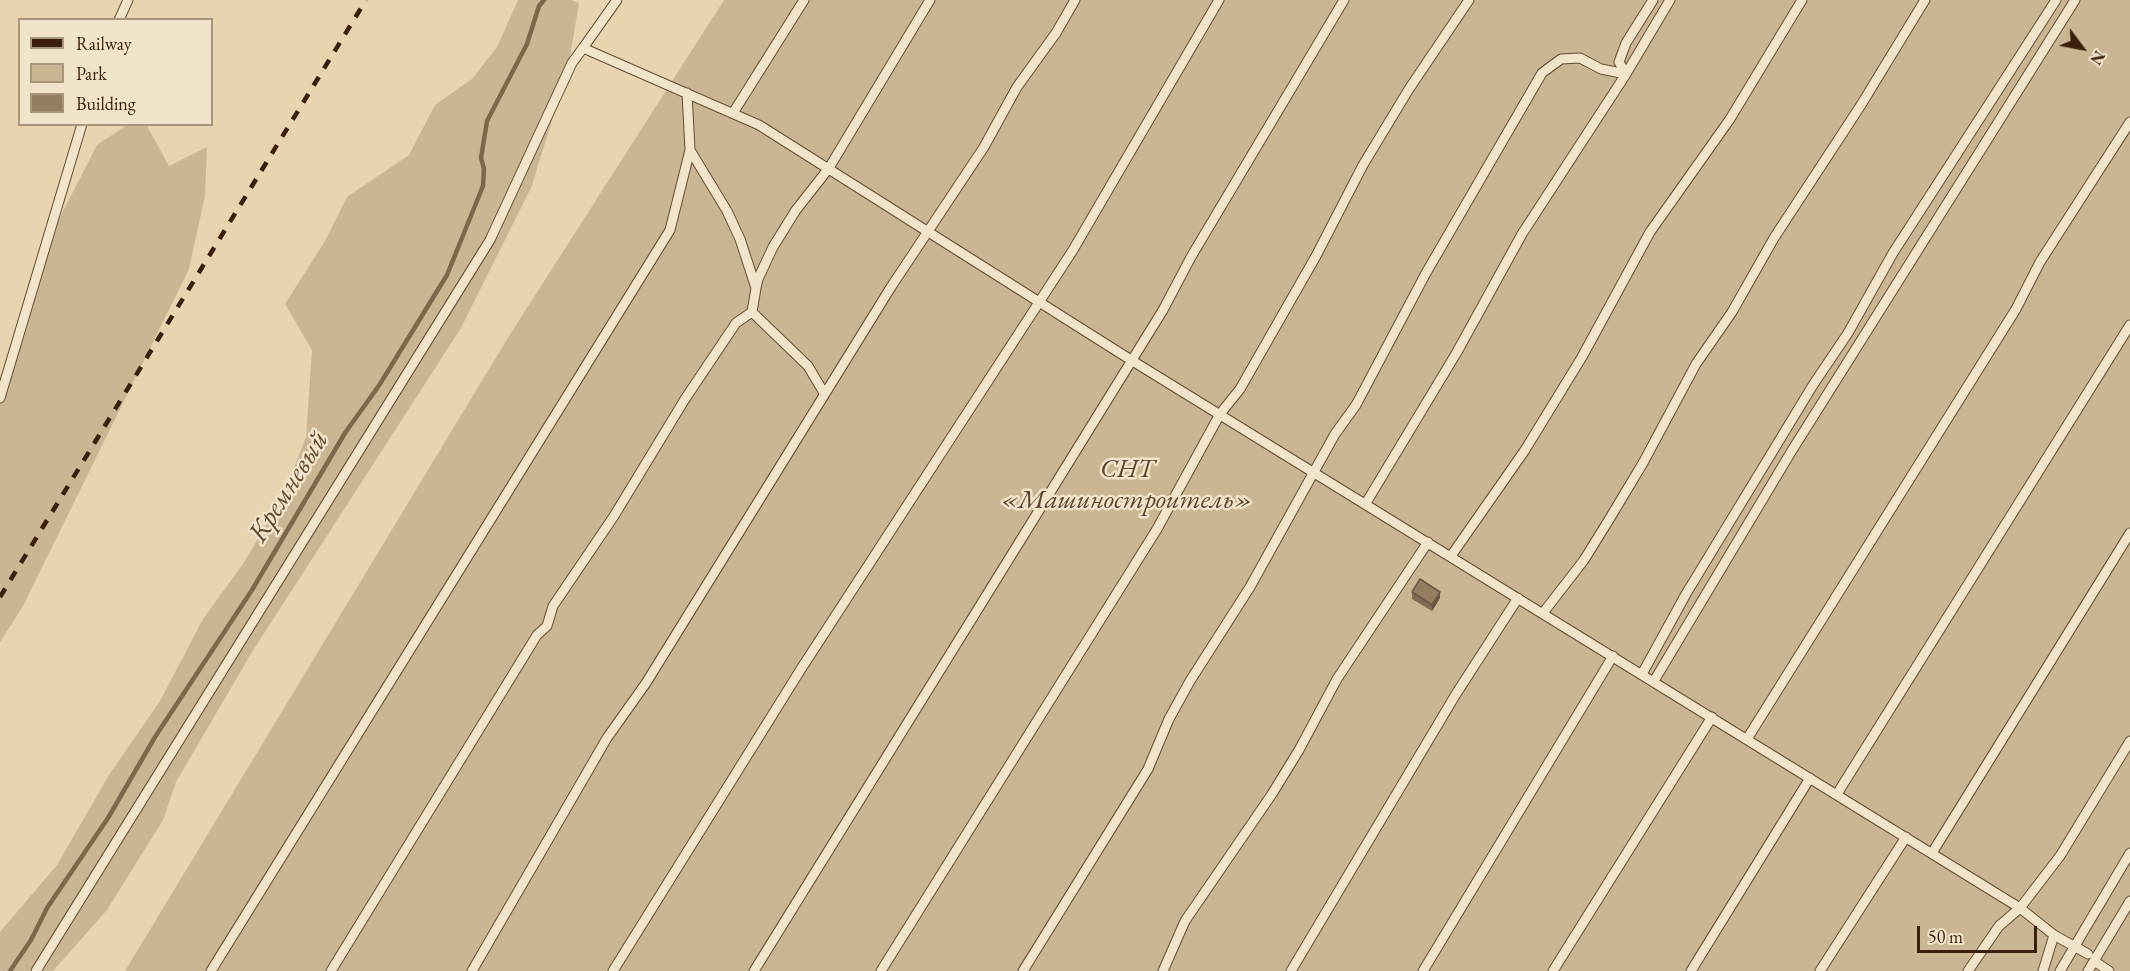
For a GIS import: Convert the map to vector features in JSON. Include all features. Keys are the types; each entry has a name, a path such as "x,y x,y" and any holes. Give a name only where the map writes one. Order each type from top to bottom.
{"lane":[{"path":"120,18 128,0"},
{"path":"36,971 490,240 572,63 617,0"},
{"path":"734,113 804,0"},
{"path":"331,971 519,663 537,635 547,626 553,606 614,516 685,399 736,323 752,312 758,279 773,247 796,210 829,168 930,0"},
{"path":"472,971 607,738 646,684 824,393 984,147 1017,87 1056,33 1075,0"},
{"path":"614,971 801,669 1041,302 1219,0"},
{"path":"754,971 1163,310 1191,257 1344,0"},
{"path":"881,971 1056,687 1108,610 1198,457 1220,414 1240,389 1317,256 1363,165 1409,89 1469,0"},
{"path":"1626,74 1619,62 1626,43 1653,0"},
{"path":"1366,503 1457,352 1522,234 1626,74 1670,0"},
{"path":"1451,556 1525,450 1582,357 1650,232 1730,119 1802,0"},
{"path":"1544,613 1584,560 1643,463 1696,364 1732,312 1780,228 1861,105 1925,0"},
{"path":"1642,674 1686,594 1848,333 1893,253 2056,0"},
{"path":"1654,681 1791,452 2075,0"},
{"path":"583,48 759,125 1131,360 2020,908 2054,935 2091,957 2109,971"},
{"path":"1023,971 1148,769 1168,719 1250,587 1269,548 1335,434 1356,405 1455,222 1542,73 1561,59 1580,58 1601,69 1626,74"},
{"path":"212,971 670,230 690,150 687,93"},
{"path":"1747,739 2010,318 2040,262 2130,122"},
{"path":"0,398 81,126"},
{"path":"690,150 727,211 740,239 756,288"},
{"path":"752,312 808,366 824,393"},
{"path":"1837,794 2130,326"},
{"path":"1932,853 2130,532"},
{"path":"1163,971 1185,921 1272,794 1299,750 1336,679 1428,542"},
{"path":"1291,971 1456,694 1518,598"},
{"path":"1423,971 1613,656"},
{"path":"1553,971 1712,717"},
{"path":"1968,971 1999,926 2020,908 2060,856 2130,741"},
{"path":"1691,971 1810,778"},
{"path":"1820,971 1906,837"},
{"path":"2060,971 2130,853"},
{"path":"2088,971 2091,957 2130,901"},
{"path":"2043,971 2054,935"}],"green space":[{"path":"518,0 571,0 579,3 568,69 531,188 461,328 252,652 176,782 163,820 107,910 53,971 0,971 0,932 57,865 109,775 160,701 203,619 243,564 283,496 306,437 312,350 285,304 325,241 347,197 409,155 435,105 472,79 497,47"},
{"name":"СНТ «Машиностроитель»","path":"724,0 2130,0 2130,971 125,971 509,336"},
{"path":"126,126 147,126 169,166 207,147 205,196 189,269 23,606 0,642 0,382 60,217 97,145"}],"building":[{"path":"1420,579 1440,592 1432,605 1412,592"}],"waterway":[{"name":"Кремневый","path":"10,971 31,940 47,908 108,818 155,737 252,590 345,433 380,384 447,275 483,186 484,169 481,158 487,121 527,44 539,6 544,0"}],"railway":[{"path":"0,597 366,0"}]}
